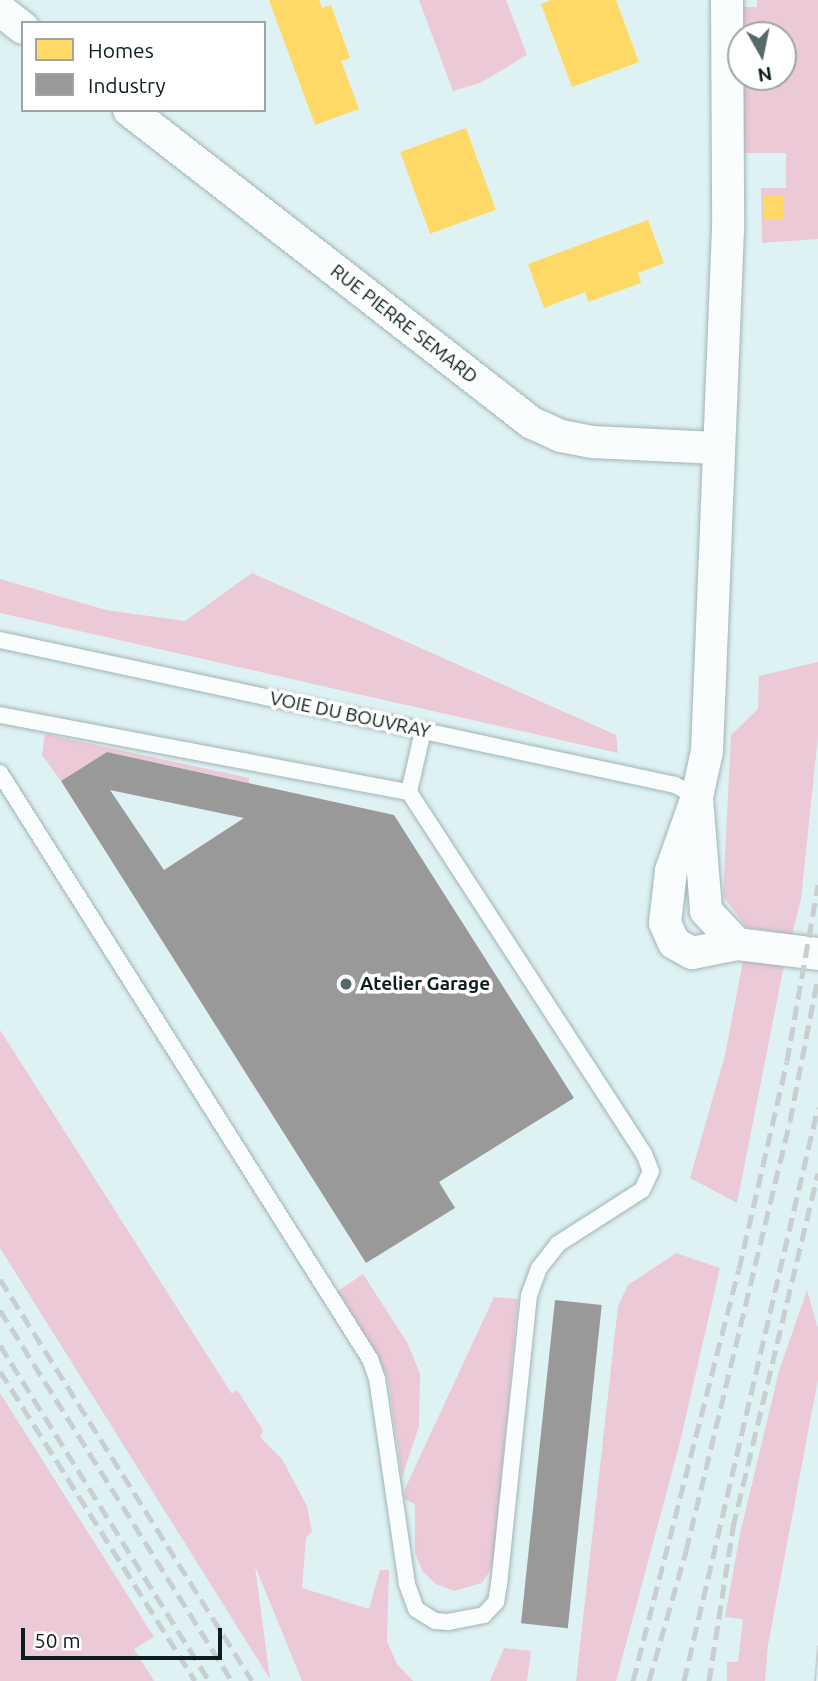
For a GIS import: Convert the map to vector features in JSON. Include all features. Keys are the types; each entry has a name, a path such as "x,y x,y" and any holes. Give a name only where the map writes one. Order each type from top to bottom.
{"street":[{"path":"727,0 728,229 716,447 709,725 697,797 671,871 665,923 674,943 692,953 737,944 818,954"},
{"path":"0,10 21,26"},
{"name":"RUE PIERRE SEMARD","path":"132,112 532,423 561,436 593,442 716,447"},
{"path":"697,797 706,911 737,944"}],"lane":[{"name":"VOIE DU BOUVRAY","path":"0,640 675,785 697,797"},
{"path":"0,715 409,792"},
{"path":"0,773 355,1329 377,1379 407,1584 416,1609 435,1621 461,1622 484,1615 496,1602 529,1295 539,1268 558,1244 642,1190 651,1171 409,792 423,731"}],"shaded area":[{"path":"419,0 506,0 527,55 480,83 453,91"},
{"path":"757,0 818,0 818,239 762,243 761,188 786,188 786,153 742,153 742,91 797,91 797,21 742,21 741,7 757,7"},
{"path":"252,573 616,735 618,753 0,613 0,579 106,610 185,621"},
{"path":"818,662 818,736 801,899 792,934 746,927 723,896 731,735 758,709 759,676"},
{"path":"45,734 249,778 249,783 107,752 61,781 42,755"},
{"path":"744,956 785,960 737,1203 690,1178 725,1055"},
{"path":"0,1030 232,1394 237,1390 263,1430 260,1437 282,1459 307,1506 312,1532 306,1537 302,1588 369,1609 380,1570 389,1570 387,1641 397,1664 413,1681 302,1681 255,1566 270,1679 0,1248"},
{"path":"676,1253 720,1268 680,1442 616,1681 576,1681 618,1306 628,1285"},
{"path":"363,1274 408,1344 420,1374 419,1426 402,1477 388,1381 378,1356 338,1291"},
{"path":"807,1290 818,1329 818,1379 768,1645 765,1681 727,1681 727,1662 738,1662 743,1619 725,1617 740,1534 779,1371"},
{"path":"494,1297 518,1299 493,1566 482,1583 454,1591 436,1584 423,1572 415,1553 415,1504 405,1499 404,1491"},
{"path":"0,1393 154,1637 134,1649 154,1681 0,1681"},
{"path":"504,1648 531,1651 527,1681 490,1681"}],"building: Homes":[{"path":"269,0 319,0 322,8 331,5 350,58 341,61 359,109 315,125"},
{"path":"551,0 616,0 639,62 572,87 541,4"},
{"path":"466,128 496,210 430,234 400,152"},
{"path":"764,196 783,196 783,220 764,220"},
{"path":"648,220 664,263 638,273 641,283 588,302 585,292 544,308 528,264"}],"building: Industry":[{"name":"Atelier Garage","path":"107,752 394,815 574,1098 439,1182 455,1208 366,1263 61,781","holes":["110,790 244,818 164,870"]},
{"path":"555,1300 602,1305 568,1628 521,1623"}],"tram line":[{"path":"815,1681 818,1646"}],"railway":[{"path":"633,1681 739,1269 787,1061 818,885"},
{"path":"649,1681 686,1551 790,1121 818,977"},
{"path":"684,1681 818,1107"},
{"path":"709,1681 733,1527 818,1173"},
{"path":"0,1279 252,1681"},
{"path":"0,1310 232,1681"},
{"path":"0,1345 209,1681"},
{"path":"0,1371 195,1681"}],"place":[{"name":"Atelier Garage","path":"346,984"}]}
